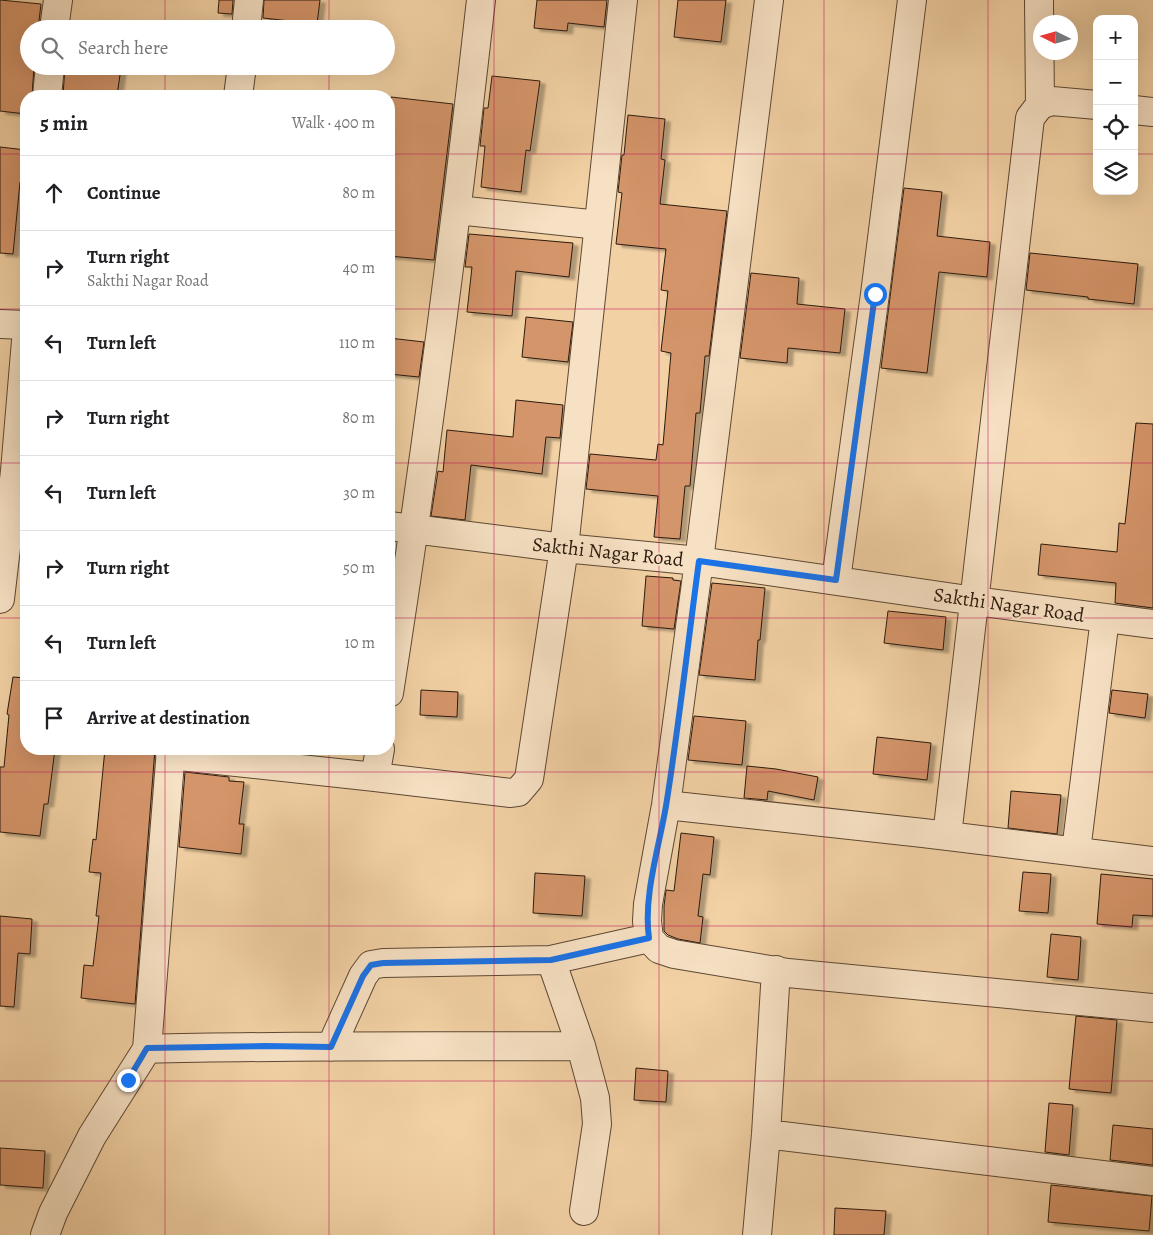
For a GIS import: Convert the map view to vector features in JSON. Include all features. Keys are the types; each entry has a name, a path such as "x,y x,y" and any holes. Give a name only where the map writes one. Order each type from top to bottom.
{"street":[{"path":"55,20 58,0"},
{"path":"247,20 249,0"},
{"path":"395,617 402,528 457,210 481,0"},
{"path":"195,755 511,793 518,792 524,788 529,780 564,548 623,0"},
{"path":"769,0 699,561 666,805 648,904 649,938 659,949 674,954 776,970 1153,1008"},
{"path":"836,580 875,294 912,0"},
{"path":"947,836 1030,118 1040,104 1039,0"},
{"path":"47,90 49,75"},
{"path":"239,90 241,75"},
{"path":"1040,104 1052,101 1093,106"},
{"path":"1138,110 1153,112"},
{"path":"457,210 599,225"},
{"path":"0,324 20,325"},
{"path":"0,599 20,406"},
{"name":"Sakthi Nagar Road","path":"402,528 564,548 699,561 975,601 1153,624"},
{"path":"1076,851 1105,618"},
{"path":"45,1235 53,1213 92,1136 147,1048 170,755"},
{"path":"376,777 379,755"},
{"path":"666,805 1153,860"},
{"path":"331,1047 363,976 371,965 383,963 551,960 649,938"},
{"path":"551,960 581,1046 595,1098 597,1124 584,1211"},
{"path":"757,1235 766,1134 776,970"},
{"path":"147,1048 581,1046"},
{"path":"766,1134 1153,1181"}],"building":[{"path":"0,0 41,4 39,20 20,20 20,75 33,75 32,90 20,90 20,113 0,111"},
{"path":"219,0 233,0 232,14 218,13"},
{"path":"264,0 320,0 318,20 263,18"},
{"path":"537,0 607,0 604,27 568,23 567,31 534,28"},
{"path":"678,0 726,0 721,42 674,37"},
{"path":"64,75 120,75 118,90 63,90"},
{"path":"492,76 540,81 530,151 526,150 521,192 481,187 485,146 480,146 484,108 488,108"},
{"path":"395,97 453,104 434,260 395,257"},
{"path":"628,115 665,119 661,159 665,160 660,204 727,211 709,356 705,356 700,413 696,413 690,486 685,486 680,539 654,537 658,496 586,489 590,454 656,460 658,444 663,445 671,353 661,351 668,291 661,290 666,249 616,244 622,193 618,192"},
{"path":"0,147 20,149 20,182 13,254 0,253"},
{"path":"904,188 942,192 937,236 990,242 987,277 939,272 927,373 881,368"},
{"path":"469,234 573,243 569,277 516,271 512,316 467,312 472,267 465,267"},
{"path":"1030,253 1138,264 1134,304 1026,290"},
{"path":"751,273 799,278 797,304 845,309 840,353 788,348 787,363 740,358"},
{"path":"526,317 573,322 568,362 522,357"},
{"path":"395,339 424,342 419,377 395,375"},
{"path":"516,400 563,405 560,438 546,437 542,474 471,465 465,520 431,516 438,471 443,472 447,430 513,437"},
{"path":"1136,423 1153,424 1153,608 1115,603 1116,583 1038,575 1041,544 1117,552 1119,523 1125,524"},
{"path":"646,576 673,578 673,580 681,581 674,629 642,626"},
{"path":"712,583 765,588 755,680 699,675"},
{"path":"888,611 946,617 943,650 884,643"},
{"path":"13,677 20,678 20,755 54,755 48,804 44,804 40,836 0,832 0,767 4,767 9,715 7,714"},
{"path":"421,690 458,692 457,717 420,715"},
{"path":"1112,690 1148,694 1145,718 1109,713"},
{"path":"694,716 746,721 742,765 688,760"},
{"path":"877,737 931,743 927,780 873,774"},
{"path":"104,755 155,755 135,1004 81,998 84,965 93,966 99,916 96,916 101,873 89,872 93,839 96,840"},
{"path":"747,766 818,777 814,800 768,791 767,800 744,798"},
{"path":"185,772 229,777 229,781 244,782 239,824 244,824 241,854 179,847"},
{"path":"1011,791 1061,795 1057,834 1008,828"},
{"path":"681,833 714,837 710,875 703,874 698,916 703,917 700,943 678,939 664,931 666,890 674,891"},
{"path":"1023,872 1051,874 1048,913 1019,911"},
{"path":"535,873 585,876 582,916 533,913"},
{"path":"1101,874 1153,879 1153,916 1133,915 1132,927 1097,924"},
{"path":"0,916 32,919 30,954 18,953 14,1007 0,1006"},
{"path":"1051,934 1081,937 1078,980 1047,977"},
{"path":"1076,1016 1117,1020 1111,1093 1069,1089"},
{"path":"636,1068 668,1071 666,1102 634,1100"},
{"path":"1049,1103 1073,1105 1069,1155 1045,1152"},
{"path":"1113,1125 1153,1129 1153,1165 1110,1160"},
{"path":"0,1148 45,1151 43,1188 0,1185"},
{"path":"1051,1185 1152,1196 1149,1231 1048,1222"},
{"path":"835,1208 886,1211 884,1235 834,1235"}],"route":[{"path":"128,1080 147,1048 331,1047 363,976 371,965 383,963 551,960 649,938 648,904 666,805 699,561 836,580 875,294"}]}
